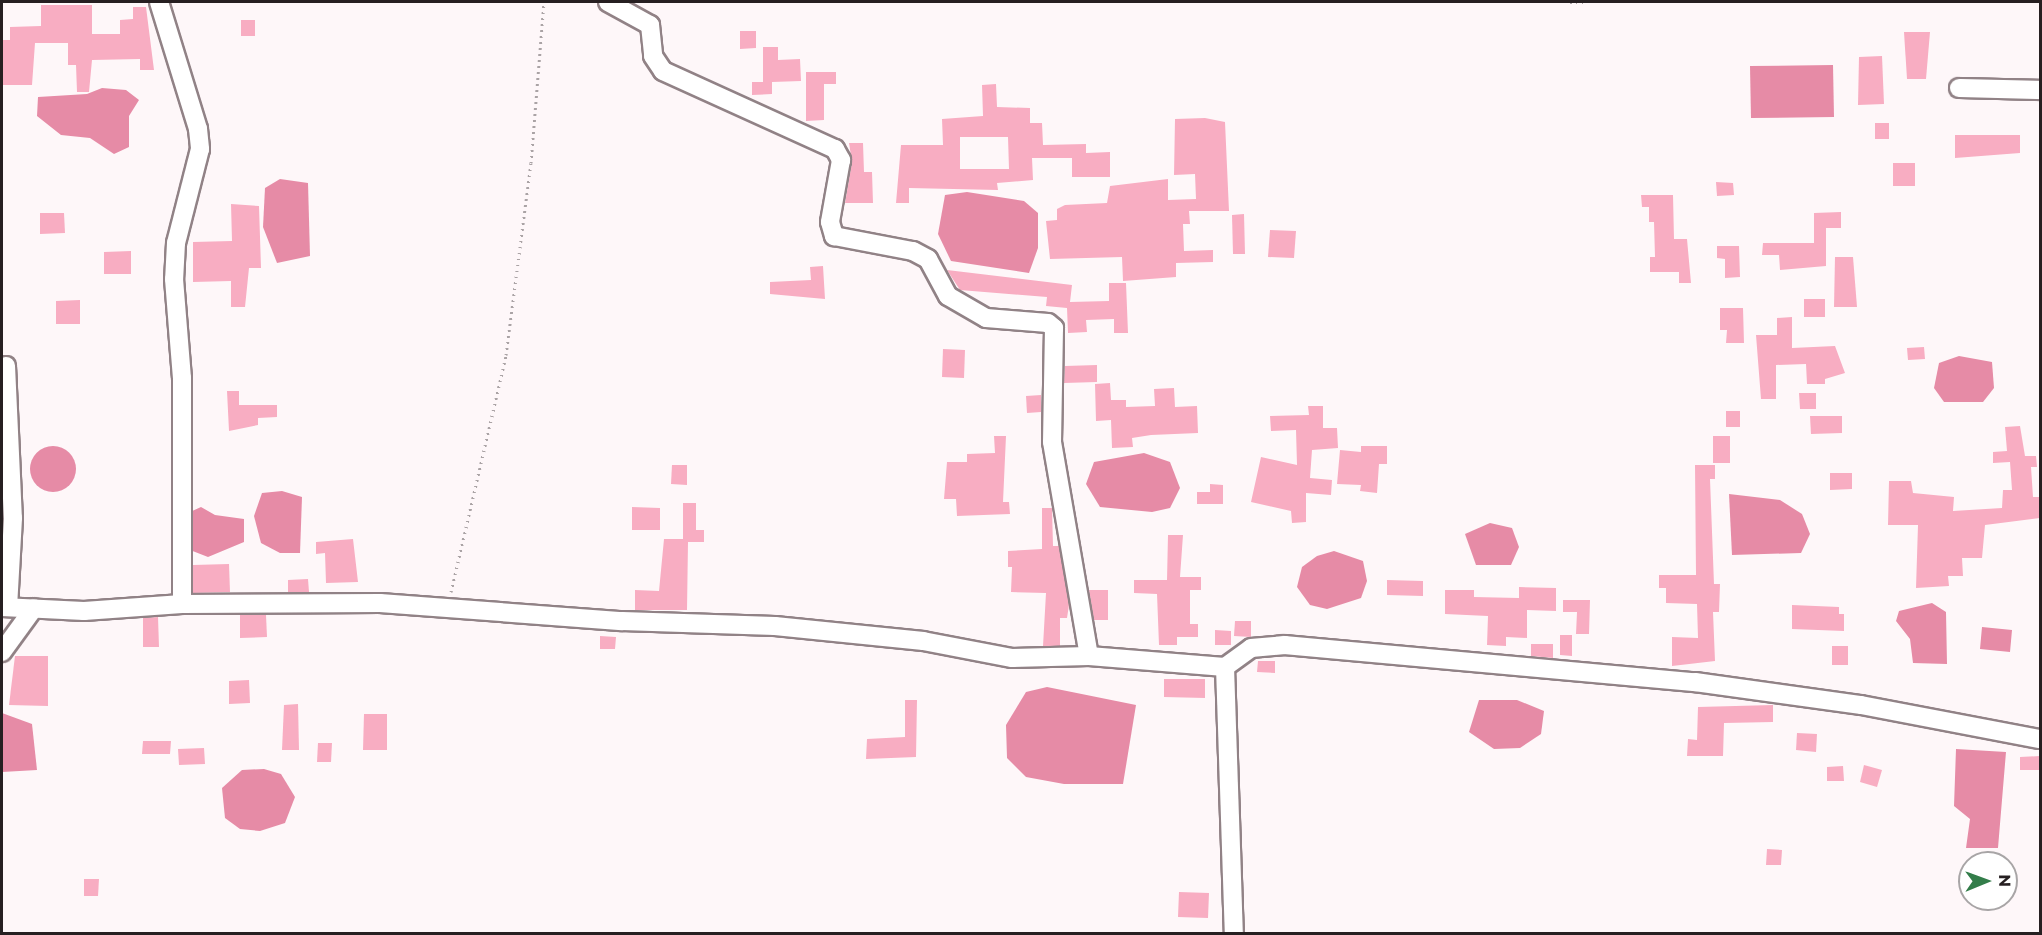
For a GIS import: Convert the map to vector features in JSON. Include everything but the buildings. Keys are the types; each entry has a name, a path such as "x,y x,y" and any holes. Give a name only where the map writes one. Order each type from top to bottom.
{"street":[{"path":"159,2 198,129 200,149 176,243 175,270 182,378 182,604"},
{"path":"608,2 650,25 653,56 663,71 835,149 841,160 830,222 834,236 928,258 948,296 986,318 1048,323 1054,328 1053,442 1089,656"},
{"path":"1959,88 2040,90"},
{"path":"6,366 13,518 5,607 84,610 182,604 380,603 622,621 764,625 923,641 1012,658 1089,656 1225,667 1251,648 1285,645 1695,682 1860,705 2040,739"},
{"path":"2,652 34,608"},
{"path":"1225,667 1234,933"}],"path":[{"path":"447,608 506,355 531,163 544,2"},
{"path":"1570,2 1587,2"}],"shaded area":[{"path":"1833,65 1834,117 1751,118 1750,66"},
{"path":"102,88 126,90 139,100 129,116 129,147 114,154 90,138 61,135 37,116 38,97 87,94"},
{"path":"280,179 308,183 310,256 277,263 263,227 265,188"},
{"path":"967,192 1024,201 1038,213 1038,248 1029,273 951,261 938,234 945,195"},
{"path":"1959,356 1992,362 1994,388 1983,402 1944,402 1934,388 1939,363"},
{"path":"53,446 69,453 76,469 69,485 53,492 37,485 30,469 37,453"},
{"path":"1144,453 1170,462 1180,488 1170,508 1152,512 1100,507 1086,484 1094,462"},
{"path":"282,491 302,497 300,553 280,553 261,543 254,516 262,493"},
{"path":"1729,494 1780,500 1802,514 1810,534 1801,553 1732,555"},
{"path":"201,507 215,515 244,519 244,542 208,557 190,550 190,512"},
{"path":"1490,523 1512,528 1519,547 1511,565 1476,565 1465,534"},
{"path":"1334,551 1363,561 1367,581 1361,598 1327,609 1310,605 1297,587 1302,567 1317,556"},
{"path":"1932,603 1946,612 1947,664 1913,663 1910,639 1896,621 1899,611"},
{"path":"1982,627 2012,630 2010,652 1980,649"},
{"path":"1047,687 1136,705 1123,784 1064,784 1026,777 1007,758 1006,725 1026,692"},
{"path":"1479,700 1517,700 1544,711 1541,734 1520,748 1494,749 1469,732"},
{"path":"2,713 32,724 37,770 2,772"},
{"path":"1956,749 2006,752 1998,848 1966,848 1970,819 1954,806"},
{"path":"264,769 281,774 295,797 285,823 260,831 240,829 225,818 222,788 242,770"}]}
